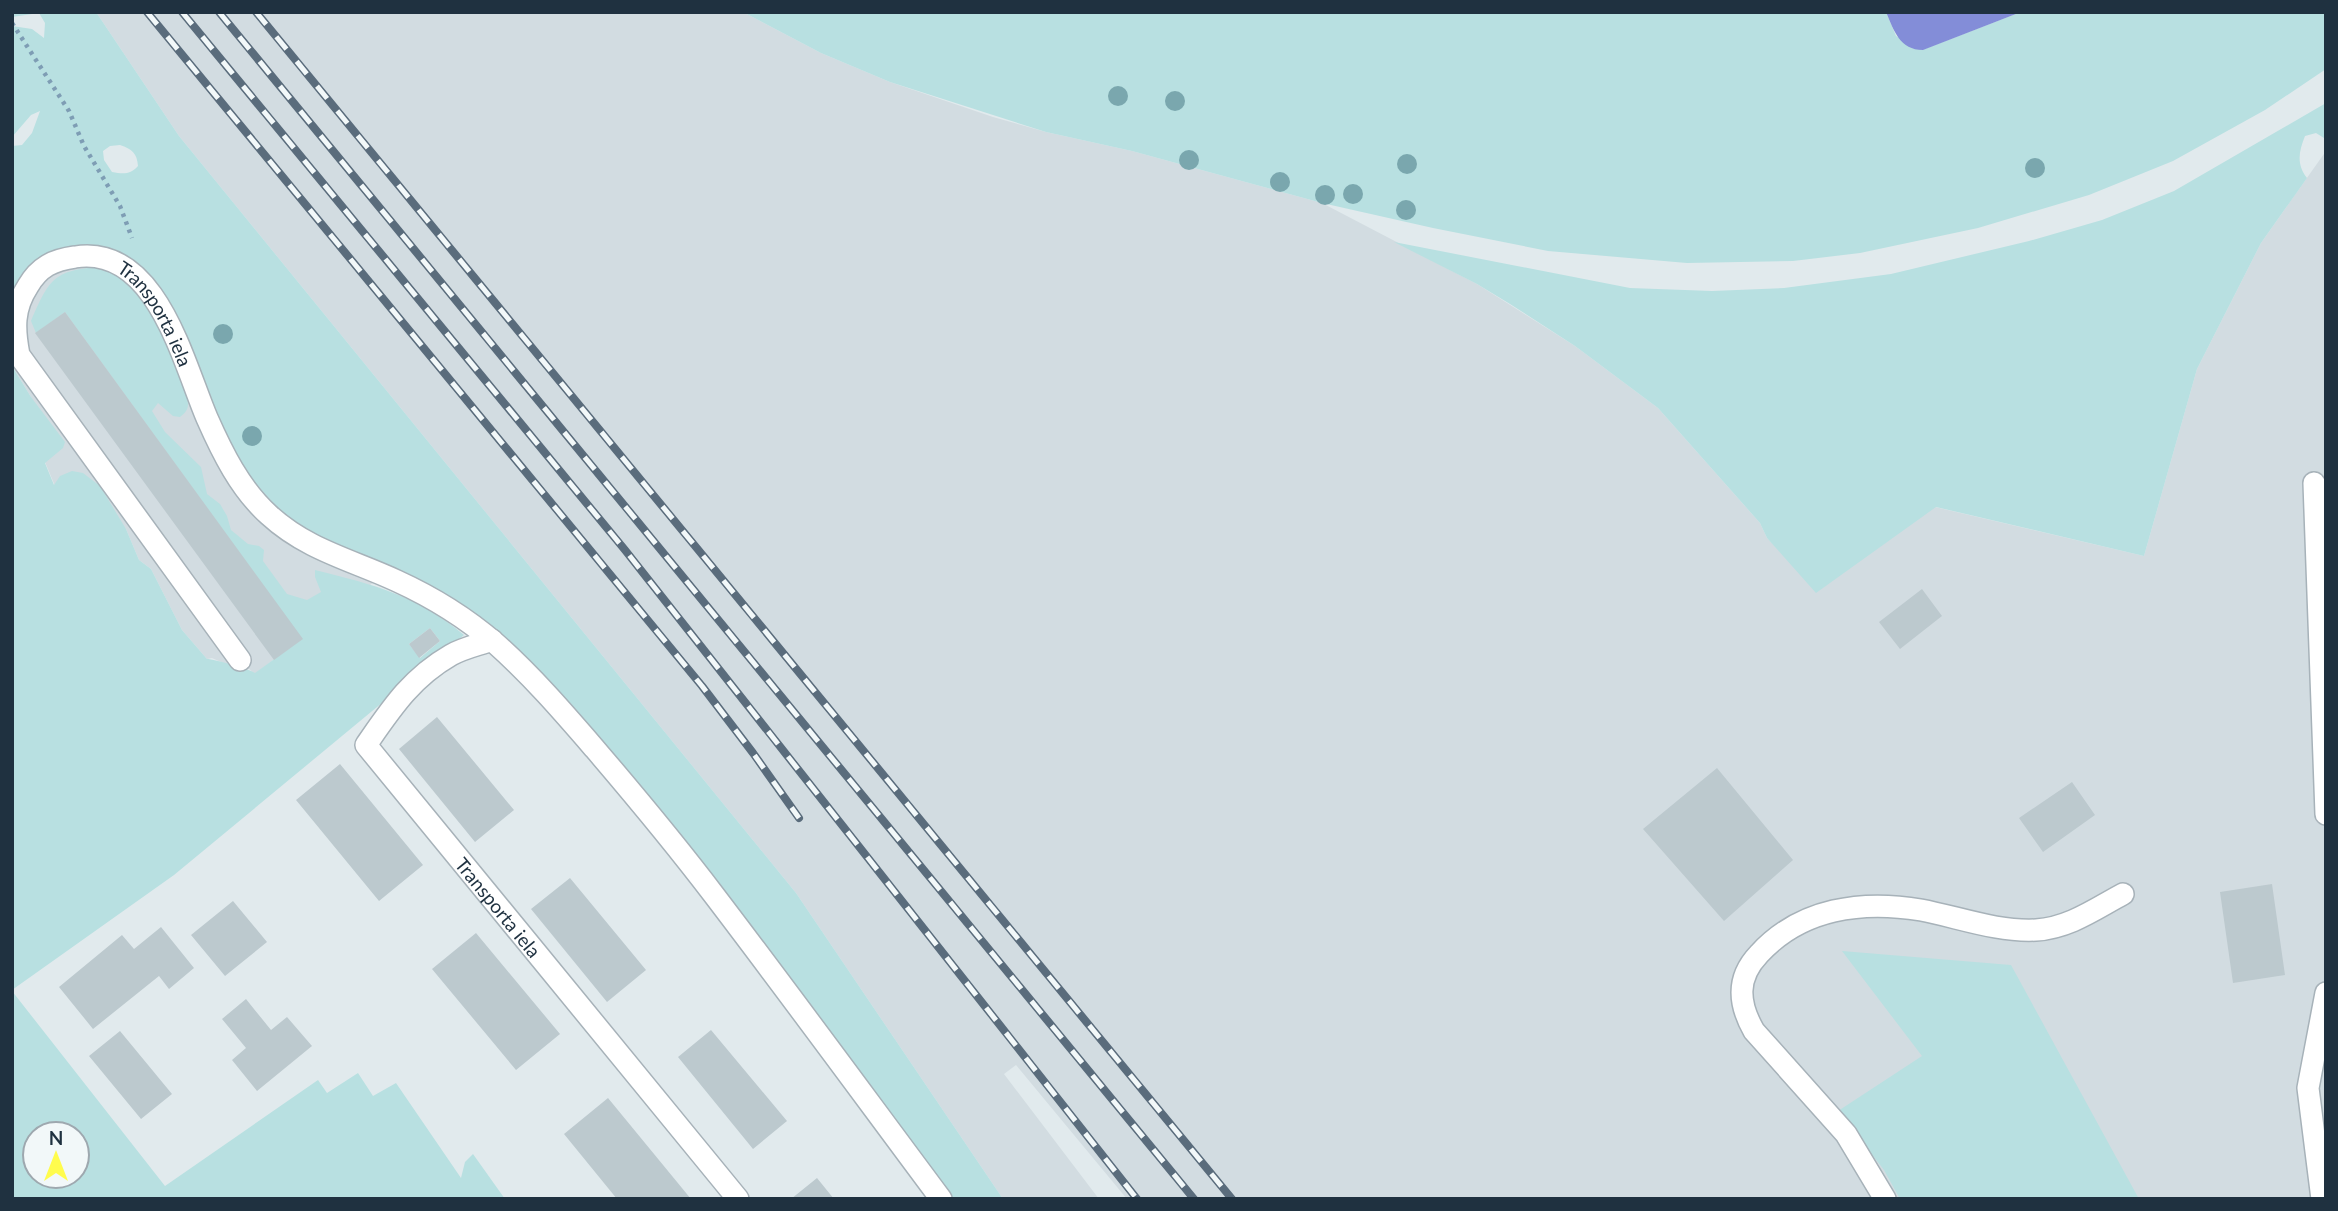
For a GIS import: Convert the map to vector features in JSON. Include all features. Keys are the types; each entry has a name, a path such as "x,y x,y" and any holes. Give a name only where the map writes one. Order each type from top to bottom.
{"street":[{"name":"Transporta iela","path":"240,660 19,355 14,329 18,301 36,273 53,261 80,256 111,260 139,279 162,308 223,453 244,487 267,514 296,537 434,599 492,640 536,681 660,824 941,1199"},
{"path":"2314,483 2326,814"},
{"name":"Transporta iela","path":"492,640 453,654 423,674 403,692 366,746 738,1199"},
{"path":"1885,1199 1846,1134 1754,1031 1744,1014 1741,994 1745,972 1757,956 1779,934 1817,914 1848,907 1881,906 1919,910 1984,924 2035,930 2068,924 2123,894"},
{"path":"2322,1199 2308,1088 2326,993"}],"path":[{"path":"12,23 69,111 84,146 120,206 134,243"}],"shaded area":[{"path":"12,12 96,12 179,136 796,893 1003,1199 953,1199 673,826 595,733 532,665 340,547 304,529 276,506 255,483 237,456 124,257 23,275 12,292 12,146 22,145 32,133 40,111 31,115 12,137 12,26 32,29 44,38 45,23 39,13 12,17","holes":["120,145 135,155 138,166 132,171 112,172 104,160 103,151 110,146"]},
{"path":"96,12 743,12 821,53 890,82 993,117 1132,151 1322,203 1477,284 1575,346 1658,408 1760,523 1767,538 1790,562 1935,507 2144,556 2197,369 2261,243 2326,151 2326,1199 1127,1199 1016,1065 1004,1074 1099,1199 1003,1199 796,893 179,136"},
{"path":"743,12 1886,12 1896,36 1922,50 2021,12 2326,12 2326,69 2265,110 2173,161 2089,195 1978,228 1860,253 1793,261 1687,263 1548,251 1433,228 1322,203 1132,151 1046,132 890,82 821,53"},
{"path":"2326,103 2326,142 2316,133 2305,136 2300,157 2301,168 2307,178 2261,243 2197,369 2144,556 1936,507 1816,593 1767,538 1760,523 1658,408 1575,346 1510,304 1394,242 1630,288 1712,291 1784,288 1891,274 2029,241 2102,220 2174,191"},
{"path":"124,257 255,483 392,568 255,674 248,668 207,659 182,630 151,569 139,560 126,529 55,486 45,462 31,397 12,366 12,292 23,275"},
{"path":"100,267 121,279 132,288 148,310 175,361 188,404 180,417 173,416 158,403 152,411 165,432 201,467 207,494 220,504 231,530 248,544 264,550 263,561 287,594 307,600 321,592 315,570 394,593 429,610 464,635 174,875 12,990 12,366 31,397 65,442 63,448 45,463 54,485 60,476 72,471 83,473 100,486 126,529 139,560 151,569 182,630 207,659 232,664 255,673 302,639 65,312 36,333 31,321 48,287 62,275 84,268","holes":["430,628 440,641 420,658 409,644"]},
{"path":"1842,951 2011,965 2139,1199 1900,1199 1884,1170 1838,1111 1922,1056"},
{"path":"12,991 165,1186 318,1080 327,1093 358,1073 373,1096 396,1083 461,1178 465,1162 473,1154 505,1199 12,1199"}],"water":[{"path":"1886,12 2021,12 1923,50 1903,43"}],"building":[{"path":"65,312 303,639 274,660 35,333"},
{"path":"1922,589 1942,616 1900,649 1879,622"},
{"path":"430,628 440,641 419,658 409,644"},
{"path":"437,717 514,810 475,842 399,749"},
{"path":"340,764 423,865 379,901 296,800"},
{"path":"1717,768 1793,860 1724,921 1643,829"},
{"path":"2072,782 2095,815 2043,852 2019,818"},
{"path":"570,878 646,970 607,1002 531,909"},
{"path":"2272,884 2285,975 2233,983 2220,892"},
{"path":"233,901 267,942 225,976 191,935"},
{"path":"161,927 194,968 169,989 159,976 93,1029 59,987 122,935 134,949"},
{"path":"476,933 560,1034 516,1070 432,969"},
{"path":"246,999 271,1030 287,1017 312,1046 257,1091 232,1060 246,1048 222,1019"},
{"path":"711,1030 787,1121 753,1149 678,1057"},
{"path":"120,1031 172,1094 141,1119 89,1056"},
{"path":"608,1098 691,1199 617,1199 564,1134"},
{"path":"817,1178 834,1199 791,1199"}],"railway":[{"path":"147,12 702,686 799,818"},
{"path":"182,12 625,550 1137,1199"},
{"path":"219,12 1194,1199"},
{"path":"256,12 1232,1199"}]}
